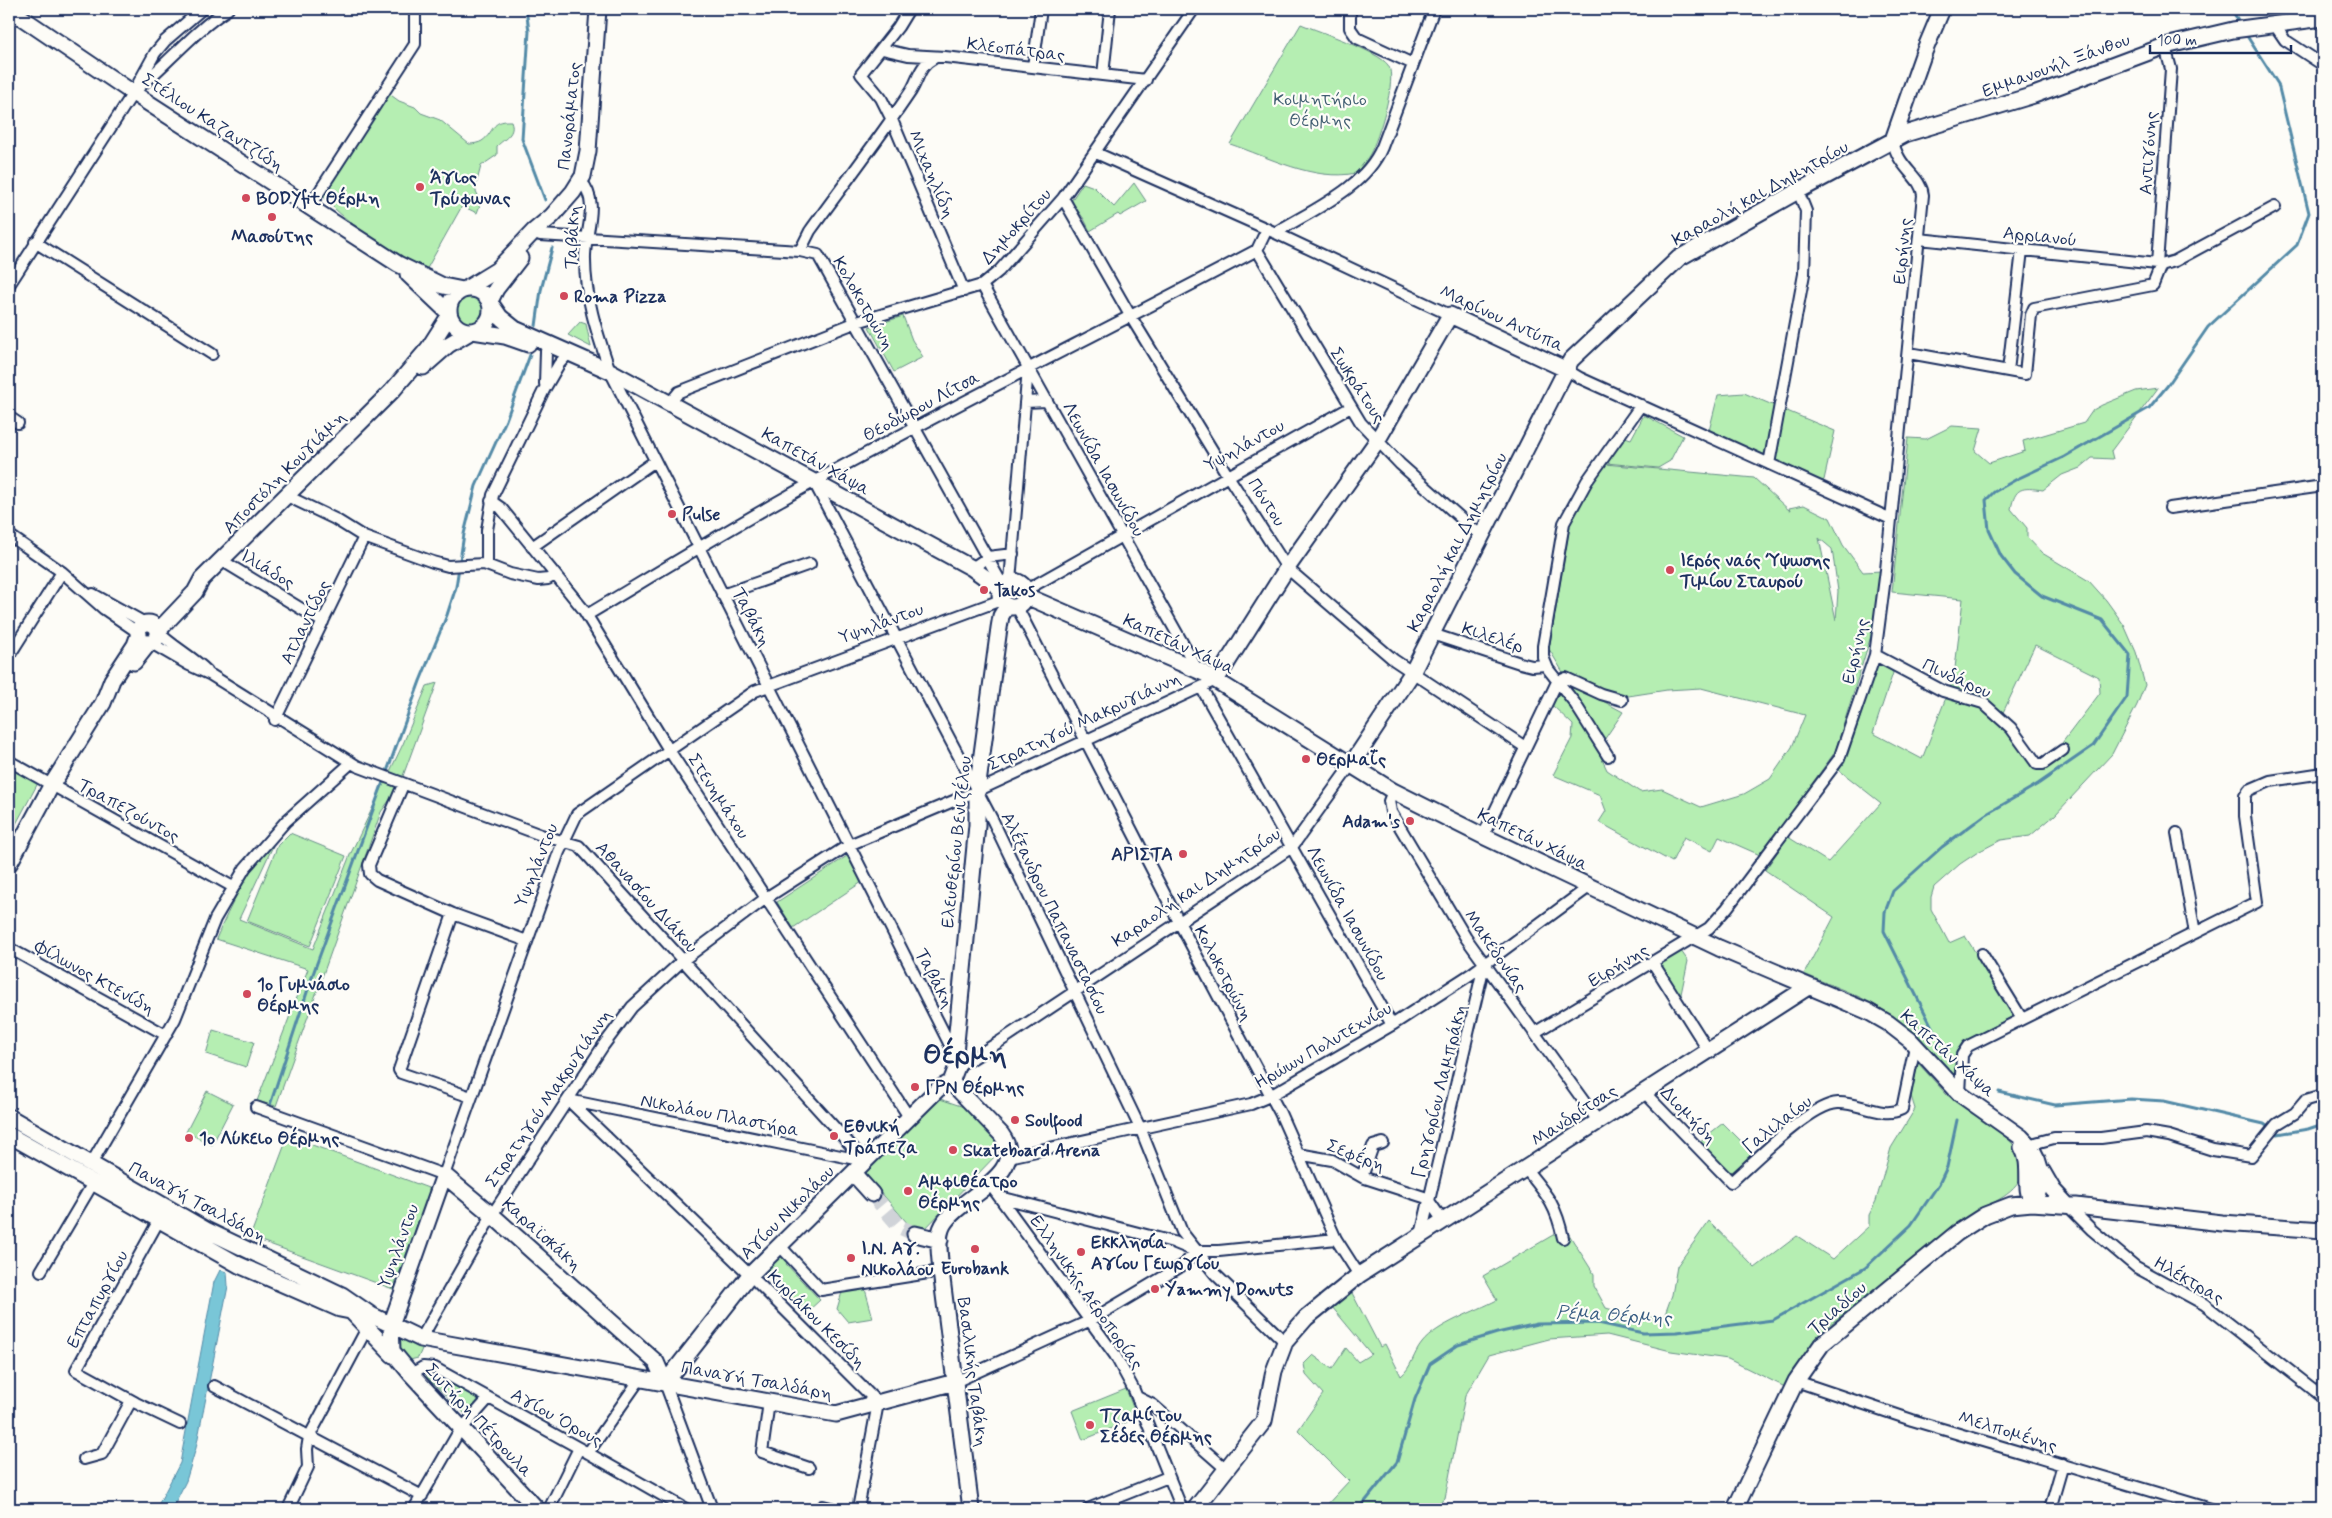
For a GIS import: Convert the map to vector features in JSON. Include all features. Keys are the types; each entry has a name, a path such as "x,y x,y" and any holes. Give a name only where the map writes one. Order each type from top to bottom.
{"street":[{"path":"9,285 133,92 147,65 160,47 202,9"},
{"path":"133,92 161,69 188,40 228,9"},
{"path":"310,206 415,44 415,9"},
{"name":"Πανοράματος","path":"490,303 496,289 581,181 587,163 598,9"},
{"path":"882,48 910,9"},
{"path":"1033,67 1041,9"},
{"path":"1103,75 1110,9"},
{"name":"Δημοκρίτου","path":"670,403 679,392 776,352 858,322 964,292 982,285 999,272 1063,198 1194,9"},
{"path":"1350,9 1350,28 1357,38 1413,64"},
{"path":"1257,250 1271,231 1353,185 1372,167 1382,147 1434,9"},
{"path":"1893,140 1924,52 1942,9"},
{"name":"Στέλιου Καζαντζίδη","path":"11,12 398,264 443,286 465,289"},
{"path":"2323,18 2274,24 2285,40 2323,65"},
{"name":"Εμμανουήλ Ξάνθου","path":"1893,140 1905,134 2044,91 2166,46 2233,30 2274,24"},
{"name":"Αντιγόνης","path":"2159,264 2171,69 2166,46"},
{"name":"Κλεοπάτρας","path":"882,48 908,55 934,58 945,57 1146,80"},
{"name":"Μιχαηλίδη","path":"882,48 861,74 881,98 892,120 964,292"},
{"path":"800,251 810,231 892,120 911,90 919,71 925,63 934,58"},
{"name":"Καραολή και Δημητρίου","path":"956,1059 970,1060 999,1042 1292,847 1351,765 1412,673 1565,369 1578,352 1679,258 1893,140"},
{"name":"Ειρήνης","path":"1534,1034 1696,937 1721,914 1839,759 1875,655 1891,520 1919,239 1922,190 1899,162 1893,140"},
{"name":"Μαρίνου Αντύπα","path":"1096,153 1271,231 1565,369 1580,378 1891,520"},
{"name":"Ταβάκη","path":"581,181 590,193 591,202 585,255 587,293 610,371 956,1059"},
{"path":"1769,464 1804,274 1807,237 1806,212 1798,191"},
{"name":"Πόντου","path":"1063,198 1131,317 1228,476 1287,568 1381,650 1412,673 1525,747"},
{"path":"1908,353 2024,374 2031,315 2034,308 2153,285 2159,264 2175,261 2275,207"},
{"name":"Πανοράματος","path":"465,289 497,270 534,231 552,216"},
{"name":"Κολοκοτρώνη","path":"540,235 800,251 818,255 858,322 988,557 1012,594 1178,922 1270,1096 1336,1239 1359,1275"},
{"name":"Αρριανού","path":"1919,239 2159,264"},
{"path":"36,242 212,354"},
{"name":"Θεοδώρου Λίτσα","path":"586,615 813,482 1028,367 1131,317 1257,250"},
{"name":"Σωκράτους","path":"1257,250 1351,407 1377,441 1481,536"},
{"path":"2008,371 2022,250"},
{"name":"Στέλιου Καζαντζίδη","path":"398,264 449,314"},
{"name":"Λεωνίδα Ιασωνίδου","path":"982,285 1197,670"},
{"path":"544,390 547,364 534,343 504,321 482,292 465,289 452,299 449,314 457,327 534,343 610,371"},
{"path":"472,331 481,328 488,322 492,313 490,303"},
{"name":"Αποστόλη Κουγιάμη","path":"9,864 51,786 103,703 112,680 135,645 196,592 202,579 392,391 428,349 449,314"},
{"path":"1216,680 1287,568 1377,441 1450,315"},
{"name":"Αποστόλη Κουγιάμη","path":"392,391 448,345 472,331"},
{"path":"486,564 486,543 492,501 503,472 544,390 559,364 568,354"},
{"name":"Ελευθερίου Βενιζέλου","path":"950,1082 956,1059 977,825 977,791 1001,616 1012,594 1013,554 1028,367"},
{"name":"Καπετάν Χάψα","path":"610,371 972,568 1012,594 1197,670 1216,680 1393,791 1696,937 1874,1014 1895,1028 1915,1046 1960,1094 2028,1145 2035,1172 2029,1195 2032,1203"},
{"path":"1025,402 1047,401"},
{"path":"1608,756 1570,696 1557,682 1546,665 1543,653 1544,637 1564,523 1587,480 1641,405"},
{"name":"Υψηλάντου","path":"391,1325 527,941 564,842 578,814 755,691 1012,594 1122,536 1351,407"},
{"path":"9,417 18,423"},
{"path":"532,547 655,461"},
{"name":"Αλέξανδρου Παπαναστασίου","path":"813,482 963,762 1141,1130 1182,1232 1195,1251 1215,1274 1285,1342"},
{"path":"2170,508 2323,486"},
{"path":"286,496 334,519 364,537 448,566 486,564 510,574 538,580 548,579 555,575"},
{"name":"Στενημάχου","path":"492,501 501,508 586,615 669,750 909,1117"},
{"name":"Αθανασίου Διάκου","path":"9,535 85,590 109,601 189,665 211,675 276,718 354,765 401,784 564,842 576,844 865,1161"},
{"name":"Ατλαντίδος","path":"276,718 364,537"},
{"path":"972,568 988,557 1013,554"},
{"name":"Ιλιάδος","path":"221,560 323,622"},
{"path":"722,595 810,564"},
{"path":"9,656 62,572"},
{"name":"Κιλελέρ","path":"1432,634 1520,663 1532,666 1546,665"},
{"name":"Πινδάρου","path":"1875,655 1943,691 1983,703 2011,728 2037,764 2043,764 2063,750"},
{"path":"1483,836 1557,682 1566,678 1600,694 1622,700"},
{"name":"Στρατηγού Μακρυγιάννη","path":"421,1339 492,1215 602,1046 632,1007 682,960 766,898 849,845 977,791 1216,680"},
{"name":"Λεωνίδα Ιασωνίδου","path":"1201,687 1392,1025"},
{"name":"Τραπεζούντος","path":"9,761 233,888"},
{"path":"963,762 970,766 982,764"},
{"path":"91,1164 180,1009 216,919 254,856 271,836 354,765"},
{"path":"1960,1094 1964,1050 1968,1046 2257,902 2244,804 2248,790 2270,781 2323,773"},
{"path":"401,784 368,870 377,880 453,914 527,941"},
{"name":"Μακεδονίας","path":"1393,791 1389,804 1394,818 1454,920 1484,965 1598,1121"},
{"path":"2177,832 2195,933"},
{"name":"Ηρώων Πολυτεχνίου","path":"1009,1157 1141,1130 1251,1104 1270,1096 1392,1025 1484,965 1589,887"},
{"path":"453,914 399,1070 400,1073 471,1097"},
{"name":"Φίλωνος Κτενίδη","path":"9,948 166,1035"},
{"path":"1982,954 2022,1019"},
{"path":"1653,963 1708,1050"},
{"name":"Γρηγορίου Λαμπράκη","path":"1443,1221 1429,1200 1484,965"},
{"name":"Μανδρίτσας","path":"1195,1509 1264,1421 1274,1370 1285,1342 1306,1318 1359,1275 1808,986"},
{"name":"Γαλιλαίου","path":"1731,1182 1778,1140 1825,1106 1840,1103 1886,1112 1902,1109 1915,1046"},
{"path":"915,1234 940,1240 941,1230 945,1222 1006,1167 1009,1157 1008,1146 1002,1136 950,1082"},
{"name":"Αγίου Νικολάου","path":"665,1383 750,1275 938,1089 950,1082"},
{"name":"Διομήδη","path":"1644,1092 1731,1182"},
{"path":"2028,1145 2054,1138 2101,1138 2146,1132 2169,1136 2213,1150 2251,1156 2277,1124 2295,1113 2306,1100 2323,1095"},
{"name":"Νικολάου Πλαστήρα","path":"568,1100 865,1161"},
{"name":"Κυριάκου Κεσίδη","path":"568,1100 750,1275 878,1403"},
{"name":"Καραϊσκάκη","path":"256,1106 444,1175 492,1215 656,1362 665,1383"},
{"name":"Παναγή Τσαλδάρη","path":"9,1117 228,1242 354,1301 369,1322"},
{"name":"Καπετάν Χάψα","path":"2010,1130 2025,1152 2035,1172"},
{"name":"Παναγή Τσαλδάρη","path":"9,1135 239,1265 340,1309 351,1311 369,1322 391,1325 421,1339 836,1414 956,1382 1091,1320 1185,1264 1195,1251"},
{"path":"1362,1177 1373,1146 1383,1143"},
{"name":"Σεφέρη","path":"1298,1154 1332,1160 1362,1177 1422,1195 1429,1200"},
{"path":"1525,1168 1549,1197 1558,1215 1563,1238"},
{"path":"2011,1205 2012,1199 2035,1172 2067,1205"},
{"path":"853,1173 872,1194"},
{"path":"41,1271 93,1183"},
{"name":"Ελληνικής Αεροπορίας","path":"989,1184 1115,1355 1137,1397 1182,1509"},
{"path":"1000,1197 1174,1242 1195,1251 1220,1252 1336,1239"},
{"path":"1421,1235 1429,1200"},
{"name":"Τριαδίου","path":"1735,1509 1796,1381 1815,1353 1840,1328 1964,1228 1985,1215 2011,1205 2032,1203 2067,1205 2212,1222 2323,1230"},
{"name":"Ηλέκτρας","path":"2067,1205 2092,1230 2136,1267 2204,1304 2323,1397"},
{"name":"Επταπυργίου","path":"159,1220 76,1370 131,1401 180,1424"},
{"name":"Βασιλικής Ταβάκη","path":"940,1240 941,1271 971,1509"},
{"path":"780,1246 821,1290 941,1271"},
{"path":"288,1509 308,1467 307,1449 309,1437 369,1322"},
{"name":"Σωτήρη Πέτρουλα","path":"369,1322 411,1374 537,1509"},
{"path":"391,1325 390,1344 394,1355"},
{"name":"Αγίου Όρους","path":"411,1374 426,1366 584,1450 686,1509"},
{"path":"549,1509 584,1450 640,1379"},
{"name":"Μελπομένης","path":"1796,1381 1912,1420 2212,1509"},
{"path":"665,1383 712,1509"},
{"path":"214,1386 422,1496"},
{"path":"1137,1397 1154,1404 1226,1469"},
{"path":"414,1509 461,1428 489,1398"},
{"path":"84,1459 102,1454 131,1401"},
{"path":"769,1402 762,1452 809,1468"},
{"path":"858,1509 878,1403"},
{"path":"2050,1509 2063,1464"},
{"path":"1088,1509 1168,1477"},
{"path":"822,1509 823,1506 835,1509"}],"green space":[{"name":"Κοιμητήριο Θέρμης","path":"1301,24 1361,48 1388,65 1391,83 1382,123 1370,154 1356,173 1340,175 1308,171 1230,144"},
{"path":"388,93 399,101 415,107 421,113 440,120 469,144 482,141 499,122 511,121 512,125 511,133 497,146 497,155 481,166 475,189 481,202 477,213 462,206 425,272 353,224 321,192"},
{"path":"1083,183 1094,187 1114,207 1134,183 1146,201 1120,216 1118,214 1090,231 1071,201"},
{"path":"470,294 482,298 486,310 482,322 470,326 458,322 454,310 458,298"},
{"path":"903,316 912,340 923,357 894,372 869,327"},
{"path":"580,322 586,324 591,347 568,335"},
{"path":"2158,388 2111,451 2113,459 2092,458 2080,468 2062,475 2043,490 2021,490 2015,496 2011,509 2027,528 2027,537 2042,553 2089,581 2106,600 2124,625 2136,652 2145,685 2112,754 2055,815 2030,836 2001,840 1978,852 1960,864 1934,887 1931,897 1931,909 1949,943 1965,936 2015,1015 1963,1042 1956,1052 1955,1074 1952,1077 1911,1031 1885,1011 1851,993 1804,974 1834,917 1765,870 1788,837 1828,862 1881,803 1839,770 1847,757 1878,663 1890,668 1893,673 1873,733 1922,759 1954,677 1963,599 1892,592 1908,438 1926,439 1952,426 1982,428 1975,451 1989,463 2025,451 2023,441 2084,423 2093,410 2136,391","holes":["2035,645 2099,677 2100,693 2062,743 2065,750 2036,768 2008,732 1998,723"]},
{"path":"1744,393 1835,431 1824,480 1812,486 1707,439 1718,395"},
{"path":"1644,415 1683,436 1670,461 1658,468 1606,463 1625,437 1631,439"},
{"path":"1605,464 1754,478 1790,511 1789,508 1804,505 1830,518 1843,545 1863,572 1882,571 1871,636 1835,752 1760,855 1719,837 1712,851 1684,837 1672,862 1599,822 1606,811 1600,795 1553,775 1572,738 1573,725 1552,705 1560,690 1591,736 1607,770 1640,792 1662,789 1701,807 1744,794 1770,779 1792,747 1805,715 1701,688 1667,690 1622,697 1564,674 1549,649 1571,519 1589,486","holes":["1819,538 1832,549 1838,591 1836,620"]},
{"path":"1564,680 1623,712 1602,743"},
{"path":"437,683 403,776 396,791 381,812 276,1106 257,1101 308,969 216,939 240,889 270,843 273,846 239,919 313,949 350,855 403,744 427,686"},
{"path":"9,766 38,783 9,837"},
{"path":"290,833 346,856 310,946 247,921 278,845"},
{"path":"847,856 862,882 793,928 777,902"},
{"path":"1681,951 1688,961 1681,994 1683,1005 1659,966 1659,963"},
{"path":"213,1030 254,1042 246,1067 206,1054"},
{"path":"1918,1063 1947,1095 1996,1128 2012,1143 2018,1150 2022,1177 2010,1192 1964,1219 1828,1326 1815,1338 1785,1387 1728,1359 1671,1351 1607,1335 1549,1339 1489,1355 1465,1396 1445,1498 1433,1509 1323,1509 1349,1481 1298,1430 1323,1394 1306,1375 1304,1364 1313,1355 1332,1369 1346,1348 1358,1362 1371,1354 1332,1307 1351,1291 1380,1347 1385,1344 1401,1376 1408,1369 1419,1347 1429,1336 1457,1318 1497,1300 1483,1276 1565,1228 1594,1274 1594,1286 1606,1308 1642,1316 1664,1317 1672,1295 1677,1266 1709,1221 1755,1268 1797,1236 1833,1259 1869,1226 1869,1215 1876,1201 1891,1148 1915,1109 1911,1096"},
{"path":"207,1091 233,1104 212,1145 186,1132"},
{"path":"937,1098 964,1107 996,1139 1000,1151 921,1233 915,1232 866,1175 865,1168"},
{"path":"1723,1123 1756,1156 1741,1170 1733,1173 1718,1164 1699,1142"},
{"path":"288,1136 431,1189 393,1289 250,1237"},
{"path":"783,1255 789,1260 786,1264 820,1300 807,1312 766,1271"},
{"path":"865,1289 873,1318 848,1322 837,1309 842,1292"},
{"path":"395,1335 425,1342 418,1358 410,1360 404,1355 398,1346"},
{"path":"433,1371 478,1398 479,1401 465,1414 427,1377 426,1374"},
{"path":"1126,1389 1137,1418 1083,1440 1072,1411"}],"water":[{"path":"220,1270 227,1272 228,1286 196,1448 186,1481 172,1509 156,1509 180,1463 214,1282"}],"waterway":[{"path":"526,9 529,31 522,139 545,200"},
{"path":"2231,9 2240,23"},
{"path":"1933,1029 1884,931 1885,912 1893,891 1942,847 1985,815 2038,784 2093,746 2127,697 2130,655 2102,620 2042,596 2015,574 2001,556 1989,530 1986,500 1994,492 2017,479 2064,457 2149,408 2168,385 2208,327 2297,245 2309,213 2278,84 2245,33"},
{"path":"536,326 541,290 552,248"},
{"path":"270,1105 313,974 420,681 447,615 456,587 464,534 476,486 506,420 530,355"},
{"path":"1999,1092 2055,1105 2131,1099 2164,1101 2264,1124 2278,1134 2308,1129 2323,1124"},
{"name":"Ρέμα Θέρμης","path":"1359,1509 1397,1462 1415,1399 1430,1364 1458,1345 1497,1333 1537,1324 1598,1323 1643,1333 1677,1332 1773,1320 1865,1268 1911,1225 1939,1184 1947,1167 1957,1120"}],"tunnel":[{"path":"872,1194 900,1227 915,1234"}],"place":[{"name":"Άγιος Τρύφωνας","path":"420,187"},
{"name":"BODYfit Θέρμη","path":"246,198"},
{"name":"Μασούτης","path":"272,217"},
{"name":"Roma Pizza","path":"564,296"},
{"name":"Pulse","path":"672,514"},
{"name":"Ιερός ναός Ύψωσης Τιμίου Σταυρού","path":"1670,570"},
{"name":"Takos","path":"984,590"},
{"name":"Θερμαΐς","path":"1306,759"},
{"name":"Adam's","path":"1410,821"},
{"name":"ΑΡΙΣΤΑ","path":"1183,854"},
{"name":"1ο Γυμνάσιο Θέρμης","path":"247,994"},
{"name":"ΓΡΝ Θέρμης","path":"915,1087"},
{"name":"Soulfood","path":"1015,1120"},
{"name":"Εθνική Τράπεζα","path":"834,1136"},
{"name":"1ο Λύκειο Θέρμης","path":"189,1138"},
{"name":"Skateboard Arena","path":"953,1150"},
{"name":"Αμφιθέατρο Θέρμης","path":"908,1191"},
{"name":"Eurobank","path":"975,1249"},
{"name":"Εκκλησία Αγίου Γεωργίου","path":"1081,1252"},
{"name":"Ι.Ν. Αγ. Νικολάου","path":"851,1258"},
{"name":"Yammy Donuts","path":"1155,1289"},
{"name":"Τζαμί του Σέδες Θέρμης","path":"1090,1425"}],"district":[{"name":"Θέρμη","path":"965,1053"}]}
